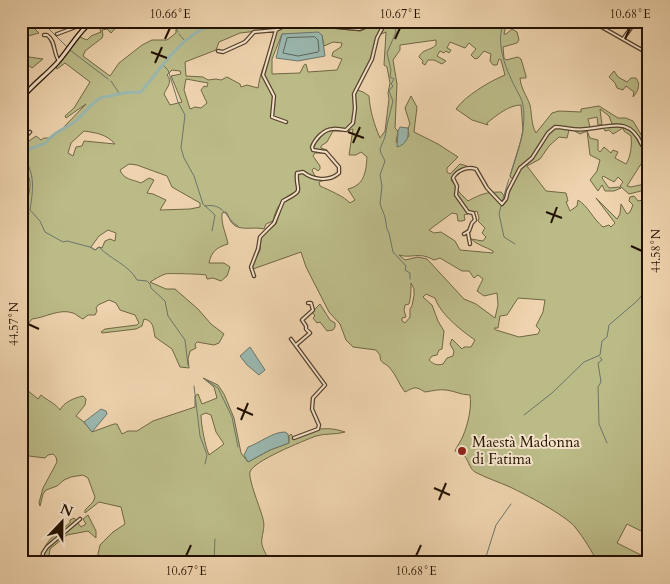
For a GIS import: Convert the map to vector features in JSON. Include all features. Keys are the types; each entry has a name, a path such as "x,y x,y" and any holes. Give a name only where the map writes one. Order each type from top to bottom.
{"main road":[{"path":"21,99 59,61 92,22"}],"street":[{"path":"218,51 223,52 245,42 254,32 276,30 284,26 305,25 359,29 372,21"},
{"path":"254,276 251,265 258,249 260,237 274,223 283,201 295,196 299,191 297,173 303,172 310,178 316,179 340,173 339,167 326,152 313,150 312,147 318,137 327,131 333,129 346,130 353,123 354,94 371,62 377,38 386,21"},
{"path":"591,21 649,54"},
{"path":"623,39 636,21"},
{"path":"53,39 56,35 80,24 92,22"},
{"path":"276,30 263,75 274,96 272,117 286,122"},
{"path":"44,35 48,34 53,39 56,58 59,61"},
{"path":"470,244 468,233 472,222 475,220 474,214 468,212 457,198 457,186 453,180 456,172 476,169 488,188 502,204 520,168 532,158 548,133 555,127 585,130 620,124 638,135 642,145 649,148"},
{"path":"21,132 27,135 30,132"},
{"path":"464,234 468,233"},
{"path":"296,345 310,333 302,320 313,310 311,303 308,303"},
{"path":"291,339 325,385 312,398 312,408 319,425 318,429 294,438"},
{"path":"42,563 43,553 47,547 80,520"}],"green space":[{"path":"36,21 86,21 66,29 59,23 47,25"},
{"path":"102,21 104,28 106,28 110,27 110,21 122,21 111,33 107,29 102,30 102,38 85,51 83,56 110,76 119,63 142,45 152,40 167,40 176,33 172,21 176,21 177,24 182,21 370,21 359,29 316,25 286,25 275,29 240,33 219,42 216,50 185,62 186,76 203,77 208,80 221,80 227,77 240,84 241,87 247,85 258,88 272,39 277,31 283,28 304,26 361,31 374,21 384,21 376,37 371,58 355,89 369,96 370,107 380,138 385,131 390,83 387,67 384,65 386,32 381,34 387,21 507,21 504,34 512,29 517,32 519,40 517,43 503,47 504,58 506,60 518,57 521,59 526,78 520,78 530,105 532,123 536,133 552,113 559,111 581,112 581,109 599,106 618,118 626,118 633,121 642,136 649,141 649,169 641,164 627,186 631,187 649,183 649,195 645,190 629,194 620,186 623,182 618,177 614,182 603,176 602,178 609,188 621,188 614,191 605,191 602,185 598,191 590,180 597,171 600,160 590,155 587,131 580,134 569,130 567,138 559,137 549,146 540,159 527,166 546,191 566,193 568,201 566,202 570,211 577,206 578,200 603,227 609,225 611,227 615,223 596,198 617,219 620,214 621,204 627,214 630,212 633,205 629,201 630,197 634,196 638,201 648,199 649,196 649,535 627,524 617,543 649,559 649,563 598,563 587,544 570,522 544,505 510,487 475,472 466,457 455,451 468,421 470,395 443,390 425,392 415,388 405,392 376,350 353,347 346,340 340,324 329,312 306,267 301,252 253,269 252,266 260,250 261,237 276,224 283,203 294,196 279,205 273,221 266,224 264,229 235,226 226,212 222,213 228,244 215,250 209,263 224,263 230,267 227,276 221,281 213,278 207,279 206,275 165,274 150,282 166,289 175,289 224,334 219,343 214,345 197,342 195,344 196,348 190,351 188,359 189,368 180,367 172,349 155,337 153,325 150,321 144,319 142,326 136,329 102,333 105,329 137,325 139,323 135,315 120,310 116,303 109,300 98,305 95,315 88,315 83,319 73,313 57,312 32,319 21,333 21,216 29,214 30,181 25,171 21,171 21,151 29,146 26,143 36,136 41,140 51,138 86,104 66,118 65,116 74,108 90,82 65,63 57,69 56,66 80,37 87,40 101,32 97,22","holes":["282,34 322,35 324,46 333,42 342,43 341,47 333,52 332,56 342,59 337,70 308,72 306,64 300,73 272,74 272,59","436,40 436,45 422,53 419,57 425,65 428,60 434,60 442,64 446,61 437,56 440,51 449,53 451,50 447,48 450,42 465,48 469,43 476,49 471,55 475,59 484,51 491,54 490,61 493,65 497,65 499,59 501,60 505,75 478,89 456,109 472,120 488,125 487,123 503,111 521,105 523,131 510,176 511,178 516,177 505,197 501,192 491,192 468,201 459,192 451,180 467,166 460,164 450,174 447,172 447,168 458,157 414,132 417,107 411,96 405,108 410,124 408,128 409,136 401,145 396,142 398,131 395,128 397,84 393,60 400,50 400,45","172,70 180,71 181,74 171,76 182,102 170,105 164,94 169,80 167,75","186,79 208,83 207,87 204,86 201,90 207,103 201,108 195,107 190,109 184,90","600,109 609,116 612,124 618,125 603,127 605,131 609,130 613,134 623,128 631,136 631,150 626,164 615,158 618,152 613,150 611,153 604,147 600,152 598,150 598,140 590,138 585,129 590,127 588,119 597,117 598,125 602,125","353,129 349,155 356,155 361,152 367,157 364,177 358,184 348,189 355,200 350,203 341,196 320,186 319,182 324,180 315,176 312,170 314,168 318,171 320,169 313,156 315,153 324,153 327,150 321,148 321,146 327,142 333,131","84,131 105,136 115,144 84,141 82,146 76,147 73,156 68,153 71,143","129,164 167,176 172,187 200,203 200,207 160,210 166,200 147,193 154,180 149,178 141,183 124,176 120,170","477,211 478,221 485,228 482,233 486,237 483,241 471,239 493,251 493,253 460,250 455,241 441,232 434,233 429,230 452,213 457,214 458,221 465,220 464,215","108,230 116,233 115,241 110,239 105,241 102,248 99,247 95,250 91,247 99,236","399,255 424,256 434,260 440,258 462,271 469,271 474,278 478,275 483,279 477,291 484,296 497,293 498,305 495,318 476,304 464,299 427,259 418,257 405,260","411,283 414,295 410,317 405,323 402,321 402,318 406,317 405,305 409,304","426,294 435,298 446,316 475,340 471,347 464,347 462,349 452,339 450,344 454,351 453,356 447,358 443,364 439,365 429,360 442,349 444,331 432,305 423,297","518,298 545,300 543,312 536,326 540,330 538,334 519,337 494,328 498,328 500,316 507,315"]},
{"path":"32,26 39,33 24,37 26,52 29,57 43,59 32,68 21,60 21,27"},
{"path":"614,71 618,77 627,82 631,78 636,78 638,88 633,97 634,92 626,86 623,90 617,88 609,77"},
{"path":"320,304 330,320 335,323 333,330 327,331 320,322 317,323 313,318 315,316 312,312"},
{"path":"203,378 218,385 224,394 234,418 241,453 248,462 270,450 289,443 289,436 291,434 293,437 313,430 325,429 345,432 320,435 301,442 260,462 250,472 264,522 262,544 270,563 217,563 213,555 205,563 153,563 151,561 147,563 144,557 141,556 135,560 134,556 120,561 121,563 96,563 100,545 113,532 125,524 121,507 99,502 85,513 85,510 95,497 88,478 83,475 71,477 57,486 46,490 40,506 43,488 57,462 53,454 45,458 21,455 21,385 38,399 41,395 60,410 70,401 83,396 86,399 85,405 76,416 92,432 117,424 122,434 128,431 137,431 153,421 195,407 195,396 198,394 202,404 217,398 214,387","holes":["206,413 211,415 216,432 224,444 209,455 201,415"]},
{"path":"88,515 96,531 96,538 88,531 67,535 50,549 48,563 41,563 44,549 50,539 74,518 81,527 86,524 83,519"}],"water":[{"path":"318,32 322,35 325,56 298,61 276,58 282,34"},
{"path":"400,127 408,128 408,134 407,140 397,147 398,131"},
{"path":"250,347 265,370 259,375 240,356"},
{"path":"101,409 106,411 107,414 92,432 84,422"},
{"path":"285,432 288,434 289,443 270,450 248,462 244,455 248,447 275,434"}],"waterway":[{"path":"41,21 67,47"},
{"path":"172,21 178,32"},
{"path":"21,156 30,149 46,143 56,133 77,120 99,99 121,93 141,92 179,47 187,39 206,27 256,26 277,21"},
{"path":"393,21 396,32 387,53 391,70 390,77 394,79 391,84 393,86 389,91 393,101 385,137 380,149 385,161 380,175 382,186 380,204 393,252 406,266 405,270 410,273 410,279"},
{"path":"504,21 501,29 502,55 522,100 524,114 521,141 510,176"},
{"path":"179,34 185,41"},
{"path":"70,50 108,79"},
{"path":"163,65 168,70 178,102 185,115 181,148 184,158 194,176 203,204 215,215 212,231"},
{"path":"111,81 119,93"},
{"path":"22,155 30,169 31,175 30,210 40,221 45,232 63,242 67,241 95,250 99,247 129,270 137,280 147,281 151,288 165,301 168,316 185,340 188,365"},
{"path":"502,202 509,179"},
{"path":"205,206 212,205 221,209 238,226"},
{"path":"501,206 499,214 504,237 515,244"},
{"path":"524,415 552,393 584,362 600,355 602,341 607,337 609,325 637,301 649,287"},
{"path":"600,357 602,360 598,363 601,382 598,387 599,424 607,443"},
{"path":"205,379 218,388 232,417 238,447"},
{"path":"194,386 200,436 207,455 205,464"},
{"path":"484,563 496,525 511,504"},
{"path":"214,563 215,539"}],"place":[{"name":"Maestà Madonna di Fatima","path":"462,451"}]}
